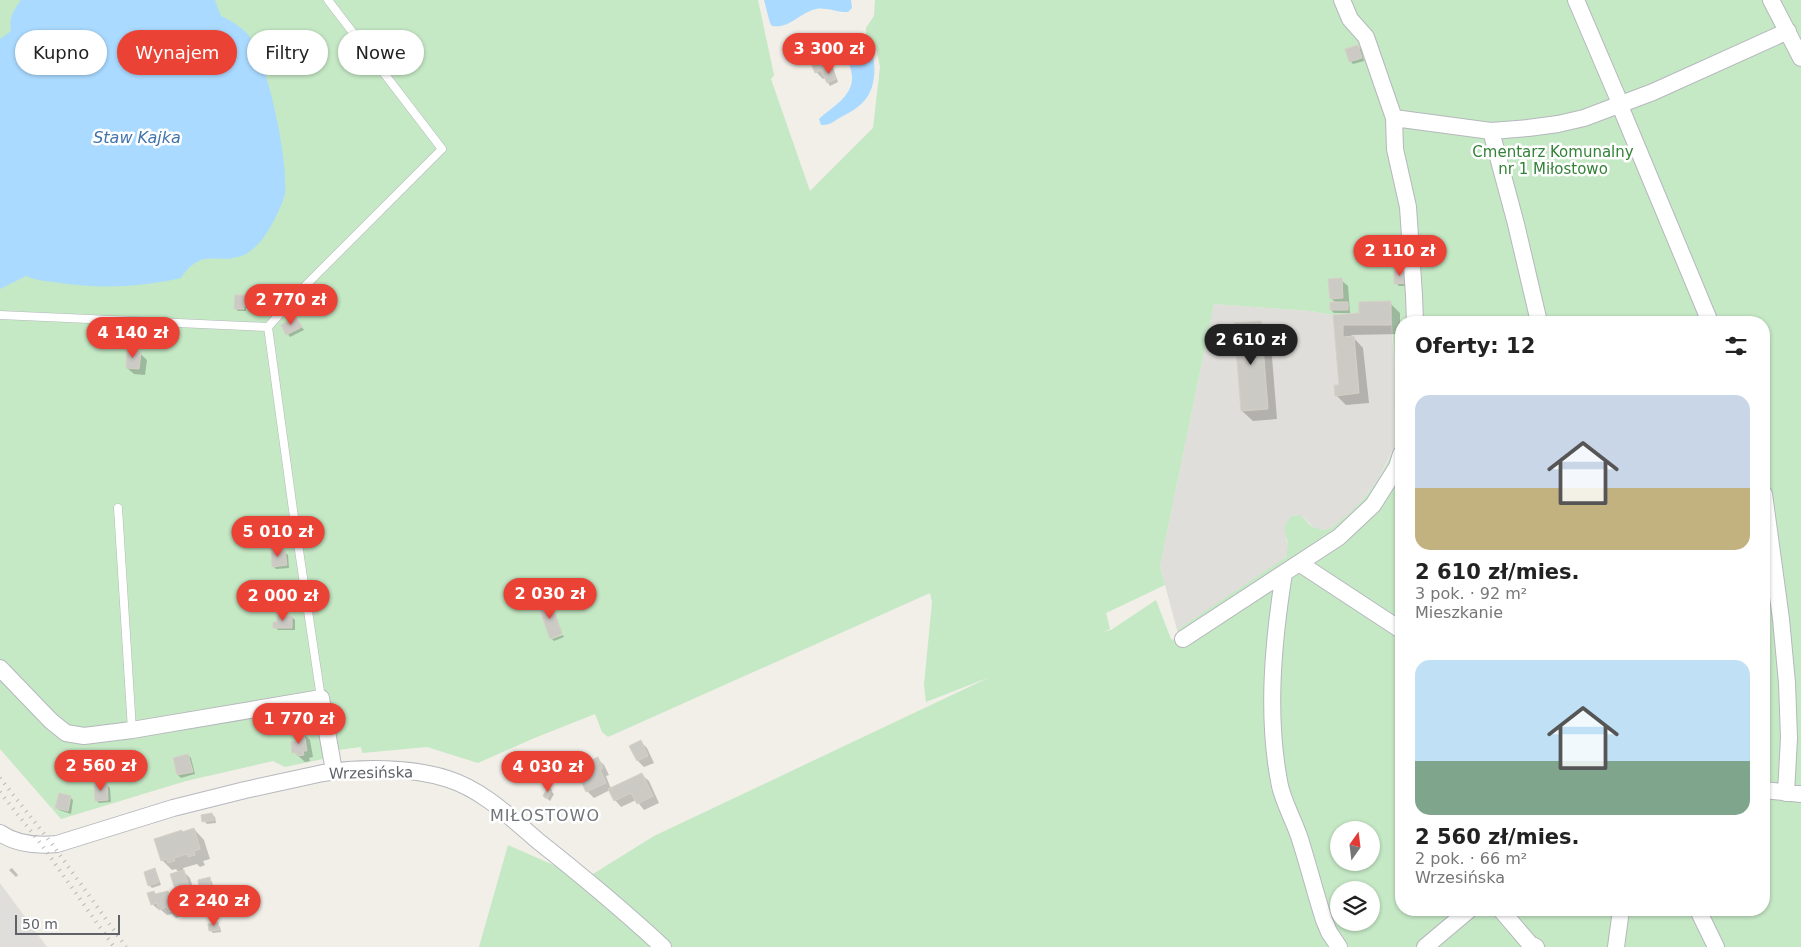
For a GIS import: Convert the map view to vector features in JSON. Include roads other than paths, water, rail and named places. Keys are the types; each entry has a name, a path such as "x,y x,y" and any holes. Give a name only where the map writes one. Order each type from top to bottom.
{"street":[{"path":"1342,0 1350,19 1366,37 1394,118 1395,149 1408,207 1415,316"},
{"path":"1576,0 1708,316"},
{"path":"1771,0 1801,58"},
{"path":"1394,118 1491,131 1558,124 1584,118 1653,92 1788,31"},
{"path":"1491,131 1516,224 1538,316"},
{"path":"1183,639 1339,536 1373,505 1395,470"},
{"path":"1770,538 1787,683 1794,793 1770,791"},
{"path":"1299,563 1395,626"},
{"path":"1284,573 1273,679 1273,730 1277,766 1281,788 1298,834 1324,920 1329,932 1340,947"},
{"path":"0,668 51,721 66,733 84,736 132,730 322,698 334,771"},
{"name":"Wrzesińska","path":"0,833 9,839 20,842 57,844 174,808 245,790 334,771 407,771 447,778 471,790 507,814 631,917 663,947"},
{"path":"1425,947 1462,916"},
{"path":"1506,916 1530,944 1536,947"},
{"path":"1616,947 1620,916"},
{"path":"1701,916 1716,947"}],"lane":[{"path":"322,698 293,510 268,327 301,290 442,149 328,0"},
{"path":"0,315 268,327"},
{"path":"118,508 132,730"}],"water":[{"name":"Staw Kajka","path":"21,0 215,0 221,16 247,33 247,75 265,75 276,115 283,159 285,194 272,225 261,241 246,254 234,258 210,259 196,262 181,278 166,281 121,286 91,286 43,281 26,276 0,289 0,39 11,31 12,14"},
{"path":"764,0 851,0 852,8 848,12 816,9 784,25 772,26"},
{"path":"861,43 870,47 874,60 873,82 869,95 863,103 852,111 830,124 821,125 819,119 844,98 850,87 852,76 846,53 847,45"}],"railway":[{"path":"0,778 52,844 126,947"},
{"path":"0,792 41,844 114,947"}],"district":[{"name":"MIŁOSTOWO","path":"545,815"}],"park label":[{"name":"Cmentarz Komunalny nr 1 Miłostowo","path":"1553,160"}]}
